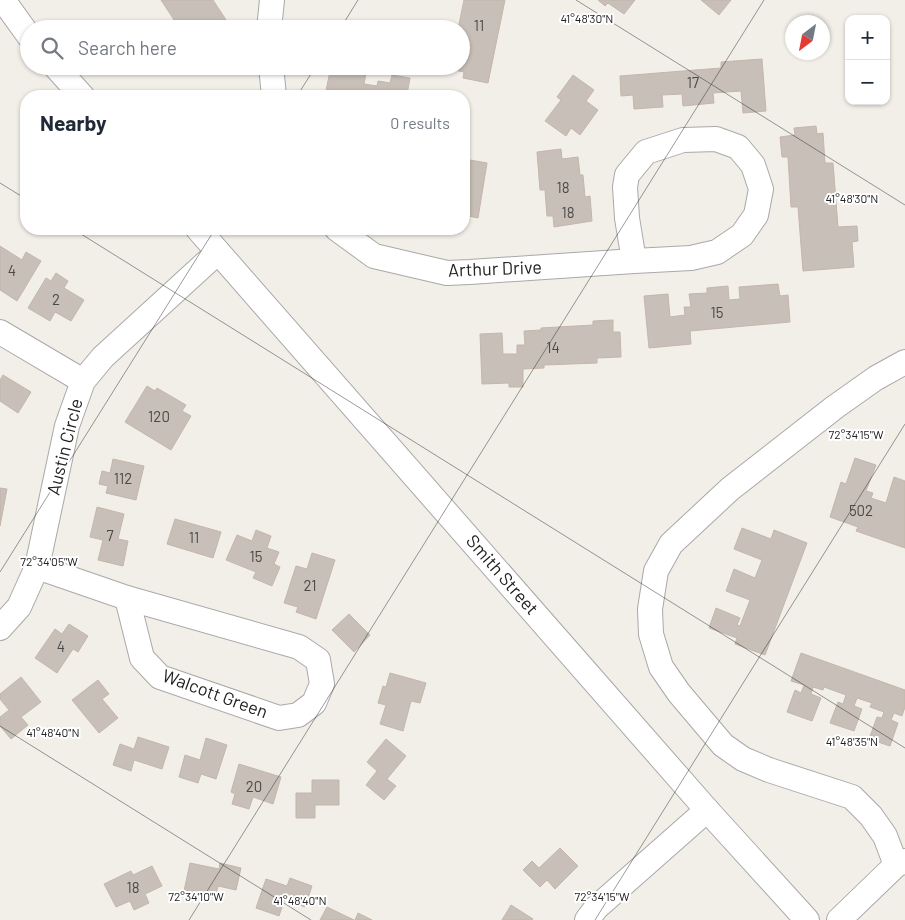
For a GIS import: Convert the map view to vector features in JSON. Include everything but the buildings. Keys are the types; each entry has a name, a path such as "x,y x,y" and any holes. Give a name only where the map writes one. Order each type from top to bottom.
{"street":[{"path":"3,0 20,24"},
{"path":"271,20 272,0"},
{"path":"63,75 77,90"},
{"path":"272,75 273,90"},
{"name":"Arthur Drive","path":"345,235 374,256 447,273 691,258 717,252 742,235 756,215 761,189 753,164 738,147 716,139 682,140 646,152 627,175 627,218 634,261"},
{"name":"Smith Street","path":"203,235 707,810 807,920"},
{"name":"Austin Circle","path":"0,628 19,607 37,567 67,426 82,381 103,357 218,252"},
{"path":"0,332 82,381"},
{"path":"839,920 900,863 885,836 871,816 852,797 812,785 743,759 723,745 679,693 661,667 651,634 650,610 656,571 671,544 730,489 835,407 876,378 905,362"},
{"name":"Walcott Green","path":"37,567 128,598 299,647 318,660 322,684 314,703 298,715 279,718 160,677 142,658 128,598"},
{"path":"587,920 596,908 707,810"}]}
